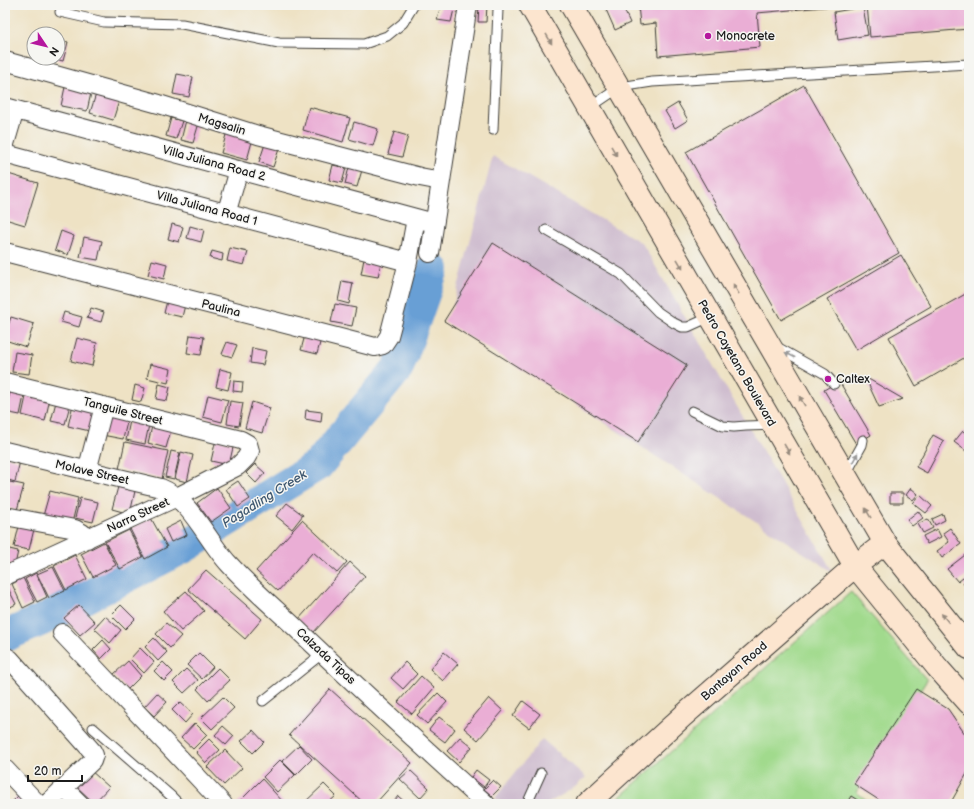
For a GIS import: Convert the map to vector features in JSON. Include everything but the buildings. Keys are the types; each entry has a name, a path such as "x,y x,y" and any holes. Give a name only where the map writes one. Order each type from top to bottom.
{"main road":[{"name":"Pedro Cayetano Boulevard","path":"530,5 855,566 937,667 969,703"},
{"path":"571,5 885,543 969,648"},
{"name":"Bantayan Road","path":"587,804 683,716 855,566 885,543"}],"street":[{"path":"430,253 424,220 441,181 468,5"},
{"name":"Magsalin","path":"5,61 159,104 258,135 413,176 441,181"},
{"path":"5,144 10,108"},
{"name":"Villa Juliana Road 2","path":"10,108 424,220"},
{"name":"Villa Juliana Road 1","path":"5,154 408,262"},
{"path":"226,214 239,170"},
{"name":"Paulina","path":"5,252 374,347 383,345 389,336 408,262 424,220"},
{"name":"Tanguile Street","path":"5,382 241,440"},
{"path":"87,471 104,406"},
{"name":"Narra Street","path":"5,576 177,497 238,466 246,458 250,451 248,444 241,440"},
{"name":"Molave Street","path":"5,451 161,488 177,497"},
{"name":"Calzada Tipas","path":"177,497 228,563 322,653 486,804"},
{"path":"5,516 75,529 82,533 87,539"},
{"path":"62,633 223,804"},
{"path":"5,656 10,659 94,755 92,761 47,804"},
{"path":"5,769 38,804"},
{"path":"64,788 80,804"}],"lane":[{"path":"60,12 104,22 182,24 279,43 364,44 387,36 403,23 414,5"},
{"path":"493,130 498,16 500,5"},
{"path":"589,108 620,88 652,82 969,64"},
{"path":"546,230 621,274 658,312 674,323 682,327 688,327 710,317"},
{"path":"767,342 824,374 834,384"},
{"path":"692,411 723,426 734,427 773,425"},
{"path":"845,475 862,445 863,440"},
{"path":"263,701 322,653"},
{"path":"93,728 179,804"},
{"path":"527,804 541,773"}],"shaded area":[{"path":"493,156 642,243 833,572 449,321"},
{"path":"542,739 586,777 575,787 547,804 503,804 495,798"}],"green space":[{"path":"851,592 927,680 856,792 872,804 612,804"}],"waterway":[{"name":"Pagadling Creek","path":"5,636 42,620 185,547 318,465 398,368 433,269"}],"place":[{"name":"Monocrete","path":"708,36"},
{"name":"Caltex","path":"828,379"}]}
